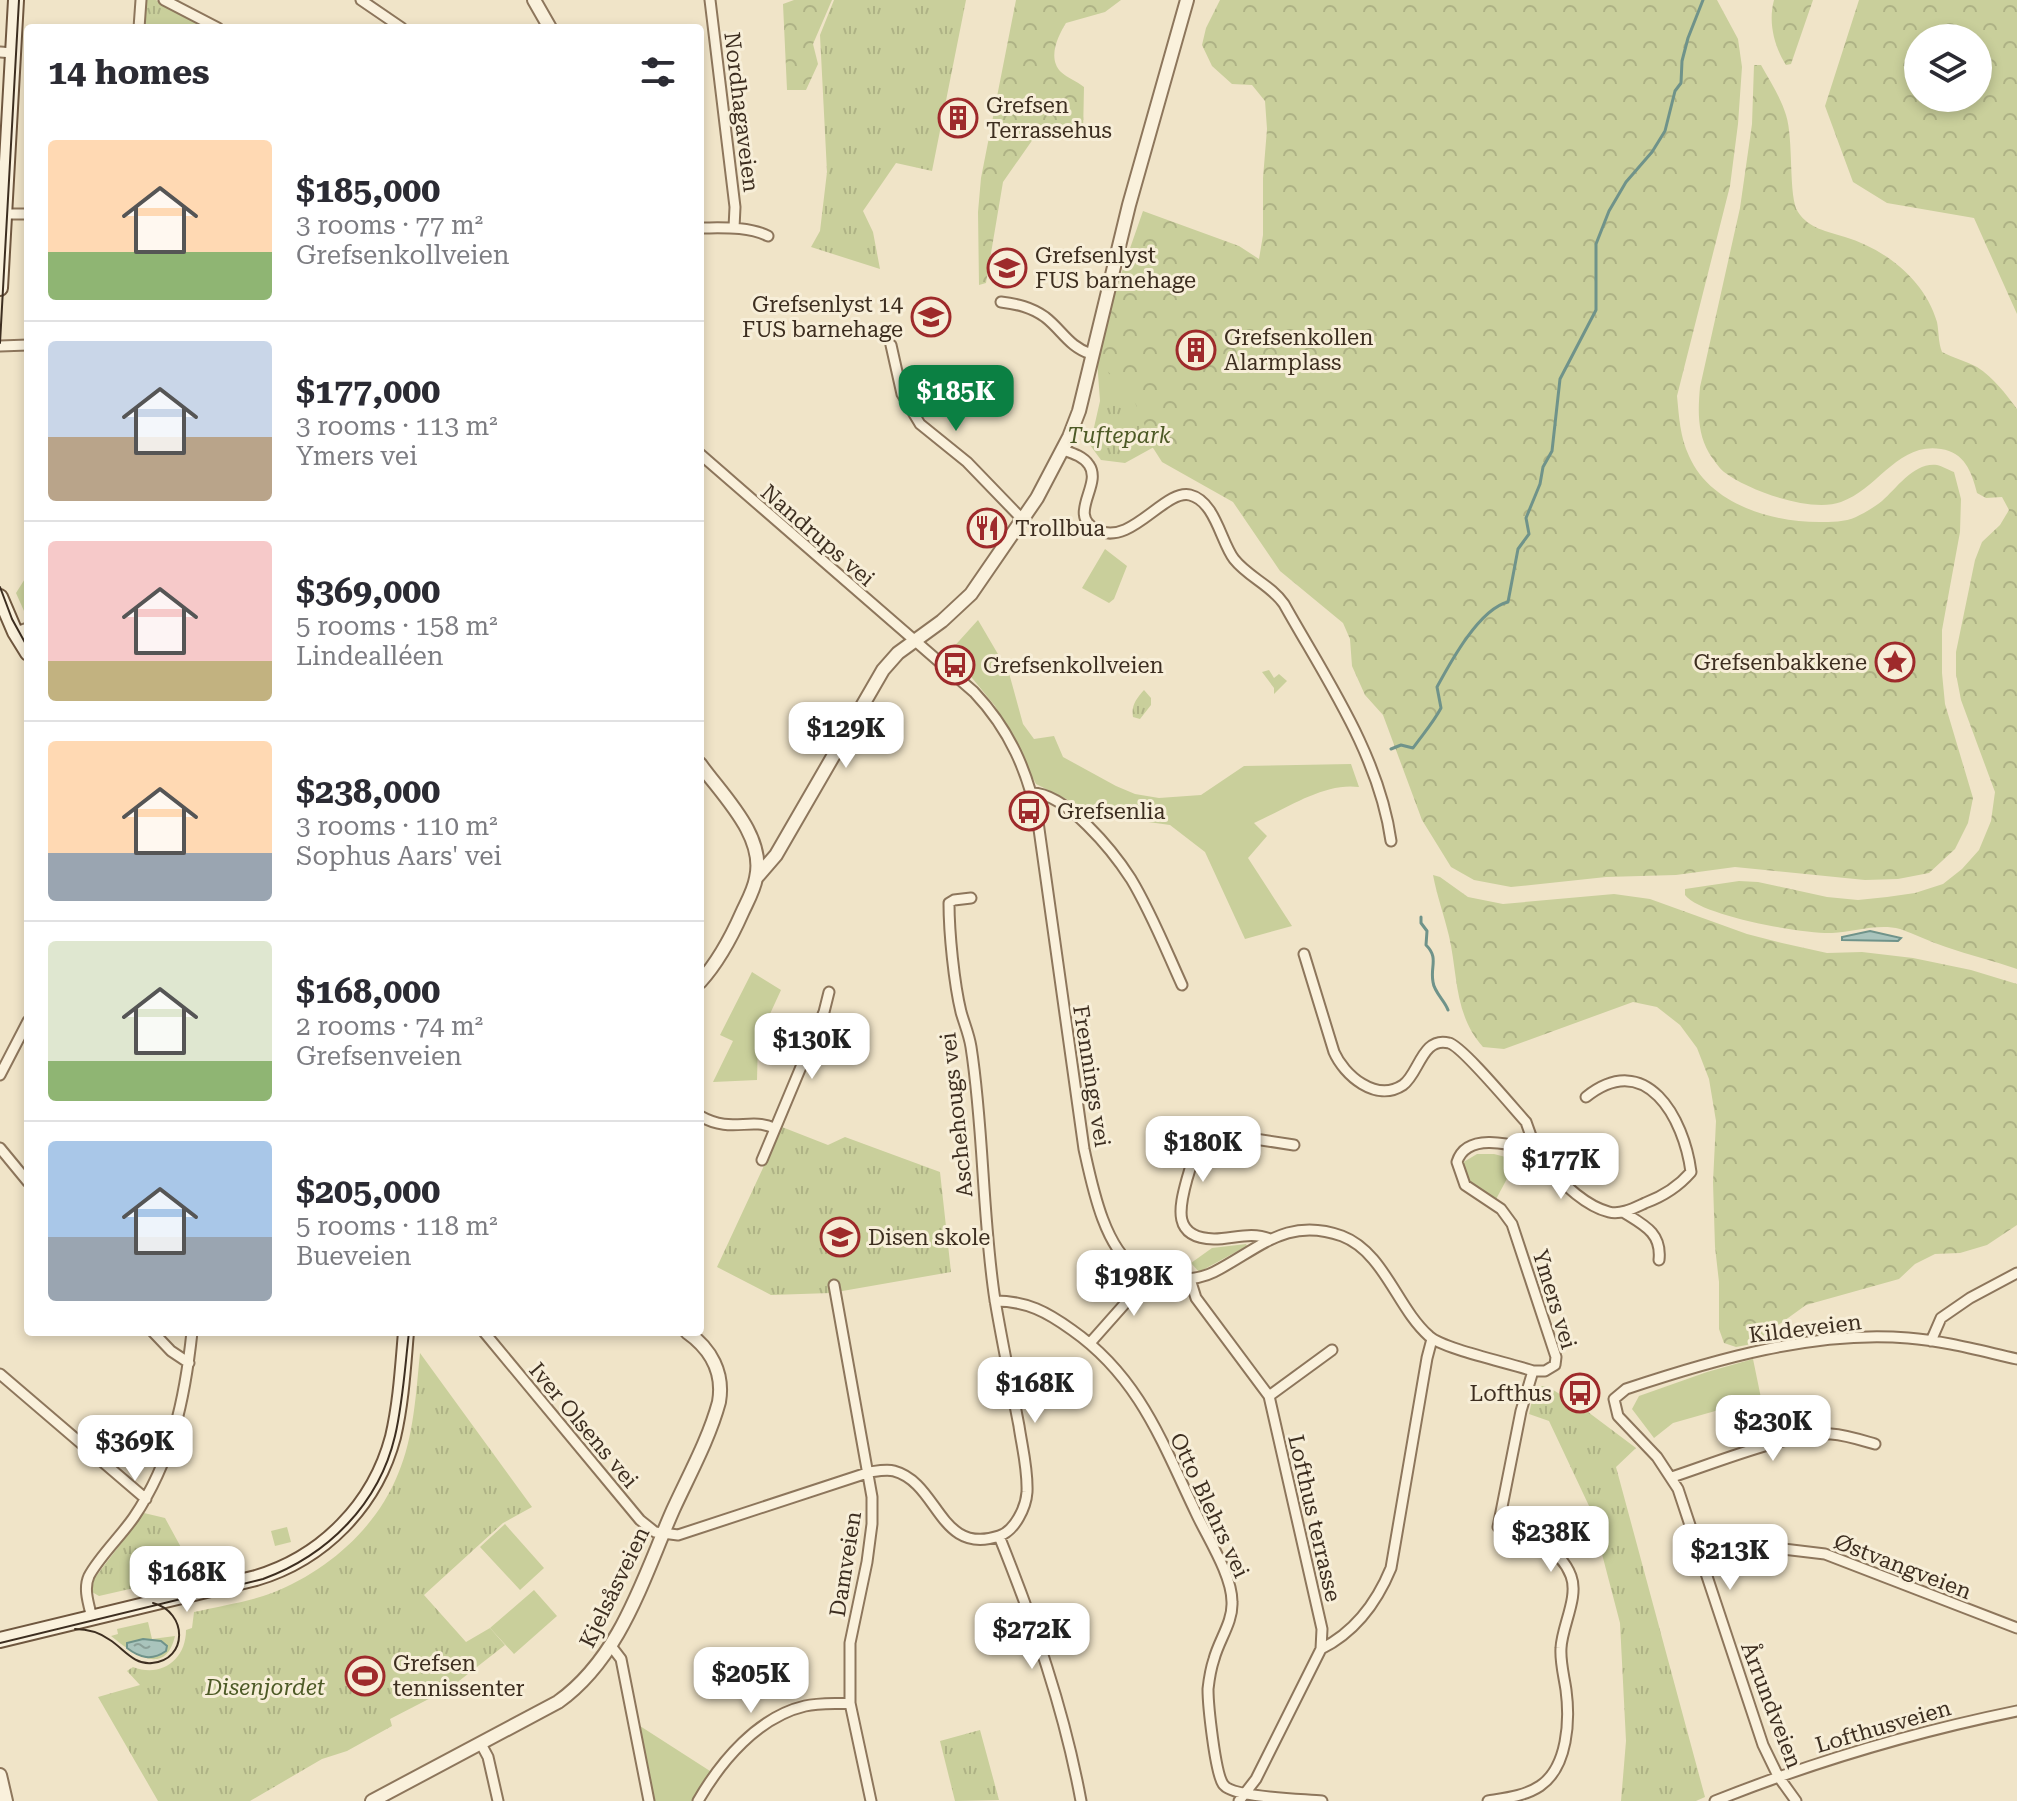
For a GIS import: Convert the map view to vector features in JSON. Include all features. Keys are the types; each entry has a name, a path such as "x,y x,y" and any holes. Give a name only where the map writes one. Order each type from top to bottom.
{"main road":[{"path":"0,288 7,53 16,0"},
{"path":"0,597 22,630"},
{"path":"0,1640 270,1573 312,1552 355,1513 371,1489 389,1449 396,1419 406,1336"},
{"path":"0,1631 19,1636"}],"street":[{"path":"139,24 141,0"},
{"path":"164,0 210,24"},
{"path":"361,0 396,24"},
{"path":"534,0 548,24"},
{"name":"Nordhagaveien","path":"710,0 735,207 734,228"},
{"path":"704,976 729,940 757,877 776,855 883,670 898,653 949,615 971,594 1023,520 1063,450 1079,411 1129,205 1187,0"},
{"path":"4,214 24,214"},
{"path":"704,228 734,228 768,236"},
{"path":"1001,302 1036,312 1070,343 1091,354"},
{"path":"0,346 24,345"},
{"path":"891,345 902,394 920,424 963,458 1023,520"},
{"path":"1063,450 1085,460 1091,468 1092,480 1084,513 1088,524 1099,532 1120,531 1177,497 1190,495 1209,511 1233,559 1273,591 1284,604 1367,755 1391,841"},
{"name":"Nandrups vei","path":"704,458 915,641"},
{"name":"Frennings vei","path":"915,641 974,692 994,715 1018,754 1032,793 1092,1186 1116,1244 1127,1261 1145,1273"},
{"path":"704,770 750,837 757,856 757,877"},
{"path":"1032,793 1048,795 1069,807 1131,879 1182,985"},
{"name":"Aschehougs vei","path":"971,898 949,903 949,924 960,1010 971,1047 995,1301 1026,1468 1027,1494 1019,1517 1012,1527 999,1536"},
{"path":"1304,954 1334,1052 1338,1062 1353,1079 1372,1087 1399,1087 1408,1080 1428,1049 1449,1043 1463,1052 1526,1122 1531,1136 1530,1150 1583,1199 1609,1212 1623,1212 1657,1198 1679,1186 1691,1172 1688,1150 1675,1116 1645,1086 1623,1079 1613,1081 1586,1097"},
{"path":"762,1160 824,1012 829,992"},
{"path":"0,1075 24,1029"},
{"path":"704,1118 722,1126 766,1125 774,1128"},
{"path":"1270,1239 1256,1235 1209,1239 1194,1234 1187,1230 1180,1217 1181,1201 1203,1131 1294,1145"},
{"name":"Ymers vei","path":"1530,1150 1497,1143 1474,1145 1460,1153 1457,1167 1465,1185 1501,1209 1516,1233 1556,1357 1551,1369 1536,1371"},
{"path":"0,1148 24,1177"},
{"path":"1623,1212 1643,1224 1656,1237 1661,1247 1659,1260"},
{"path":"1090,1343 1137,1290 1145,1273 1190,1279 1216,1271 1270,1239 1297,1230 1308,1230 1348,1239 1370,1257 1432,1339 1536,1371 1521,1411 1498,1527 1536,1539 1557,1555 1572,1578 1573,1590 1561,1649 1566,1690 1566,1737 1556,1770 1539,1787 1517,1797 1488,1801"},
{"path":"1931,1341 1941,1318 1970,1298 2017,1273"},
{"name":"Lofthus terrasse","path":"1190,1279 1196,1298 1269,1396 1322,1629 1321,1649"},
{"name":"Damveien","path":"834,1285 870,1472 872,1524 850,1643 850,1703 871,1801"},
{"name":"Otto Blehrs vei","path":"995,1301 1036,1307 1090,1343 1122,1375 1150,1416 1230,1586 1231,1615 1214,1659 1208,1689 1214,1746 1222,1783 1241,1798"},
{"path":"157,1336 189,1363"},
{"path":"92,1618 87,1592 89,1577 146,1499 178,1419 192,1336"},
{"name":"Iver Olsens vei","path":"487,1336 640,1520 649,1529 663,1535"},
{"name":"Kjelsåsveien","path":"372,1801 567,1696 590,1674 611,1646 714,1419 720,1378 704,1345 692,1336"},
{"name":"Kildeveien","path":"1615,1408 1614,1399 1621,1391 1733,1355 1802,1344 1869,1337 1910,1338 2017,1359"},
{"path":"1241,1798 1256,1779 1321,1649 1340,1639 1368,1611 1391,1568 1432,1339"},
{"path":"1269,1396 1332,1350"},
{"path":"0,1374 146,1499"},
{"name":"Årrundveien","path":"1615,1408 1618,1416 1650,1448 1672,1477 1683,1502 1756,1726 1778,1776 1796,1801"},
{"path":"1672,1477 1755,1450 1816,1435 1839,1435 1875,1444"},
{"path":"663,1535 687,1532 870,1472 893,1471 911,1480 923,1490 959,1535 999,1536 1047,1661 1067,1729 1081,1801"},
{"name":"Østvangveien","path":"1775,1548 1825,1554 2017,1628"},
{"path":"611,1646 621,1659 649,1801"},
{"path":"698,1801 724,1763 769,1722 805,1706 850,1703"},
{"name":"Lofthusveien","path":"1715,1801 1778,1776 1885,1743 2017,1711"},
{"path":"481,1744 488,1757 498,1801"},
{"path":"0,1775 6,1801"},
{"path":"1241,1798 1265,1795 1322,1801"}],"green space":[{"path":"146,0 156,0 203,24 143,24"},
{"path":"794,0 832,0 813,44 818,64 806,90 787,90 783,4"},
{"path":"834,0 966,0 932,171 896,163 863,211 873,232 880,269 811,247 820,231 827,172 820,35"},
{"path":"1016,0 1121,0 1105,12 1066,23 1060,34 1054,54 1057,66 1063,74 1084,87 1083,135 1038,132 1003,182 986,283 979,285 981,178"},
{"path":"1220,0 1717,0 1738,39 1742,67 1738,124 1730,186 1677,396 1682,434 1689,456 1711,487 1762,514 1800,521 1833,522 1856,517 1879,503 1913,472 1929,465 1954,472 1961,499 1960,532 1942,630 1942,673 1945,704 1973,798 1968,823 1955,849 1929,873 1898,879 1865,880 1735,867 1676,875 1606,877 1511,887 1474,880 1451,867 1422,820 1383,715 1365,695 1352,666 1350,639 1343,623 1280,571 1233,502 1162,462 1097,360 1112,300 1143,211 1239,246 1259,259 1263,235 1267,129 1265,101 1252,85 1232,84 1212,66 1202,45 1206,28"},
{"path":"1774,0 1813,0 1791,64 1786,65 1775,42 1772,25"},
{"path":"1859,0 2017,0 2017,314 1974,218 1887,203 1853,182 1825,106"},
{"path":"1754,65 1761,65 1786,115 1793,194 1802,218 1813,226 1875,249 1902,268 1931,307 1942,352 1983,371 2017,409 2017,969 1892,927 1818,933 1777,927 1731,917 1695,903 1685,895 1685,889 1739,881 1858,900 1915,893 1943,884 1979,850 1991,821 1995,792 1961,700 1956,652 1975,560 1982,542 2000,525 2009,510 2002,497 1986,498 1977,493 1969,471 1956,454 1941,449 1926,449 1900,459 1854,496 1841,502 1814,505 1797,502 1764,493 1724,472 1709,453 1702,437 1700,387 1740,208 1752,124"},
{"name":"Tuftepark","path":"1097,360 1133,398 1154,447 1125,463 1101,460 1090,445 1100,401"},
{"path":"1105,549 1127,566 1114,599 1109,603 1082,588"},
{"path":"24,580 24,611 16,593"},
{"path":"978,620 1009,673 1023,724 1034,739 1054,736 1063,757 1135,794 1159,798 1201,795 1244,766 1351,764 1359,787 1319,793 1254,823 1267,836 1248,858 1292,926 1245,939 1205,852 1170,825 1141,821 1074,803 1036,784 995,706 950,651"},
{"path":"1269,670 1274,678 1279,674 1287,681 1274,694 1274,688 1262,672"},
{"path":"1144,690 1151,698 1151,705 1140,719 1133,717 1133,709"},
{"path":"1433,875 1468,897 1503,904 1614,894 1650,899 1747,934 1782,943 1827,953 1862,952 1913,958 1971,970 2017,984 2017,1225 1987,1245 1960,1253 1935,1254 1915,1264 1899,1279 1806,1305 1752,1344 1736,1347 1724,1343 1719,1329 1715,1247 1713,1182 1716,1121 1709,1079 1697,1048 1680,1025 1657,1007 1633,1002 1504,1049 1483,1047 1462,1008 1449,936"},
{"path":"752,972 781,990 758,1040 757,1080 713,1082 733,1041 720,1035"},
{"name":"Disen skole","path":"782,1127 828,1145 845,1137 940,1172 951,1272 831,1293 771,1295 717,1267"},
{"path":"1477,1154 1494,1154 1517,1160 1494,1203 1464,1182 1462,1163"},
{"path":"1246,1244 1199,1272 1191,1263 1212,1248"},
{"name":"Disenjordet","path":"420,1353 532,1507 503,1523 424,1595 466,1642 490,1628 505,1645 450,1688 390,1719 392,1726 347,1751 322,1759 250,1801 158,1801 98,1697 140,1685 127,1671 133,1667 153,1670 177,1658 185,1641 186,1630 192,1628 194,1612 253,1599 292,1584 330,1561 363,1530 388,1494 408,1445"},
{"path":"1753,1359 1761,1398 1673,1423 1654,1438 1632,1409 1639,1396"},
{"path":"1547,1386 1588,1412 1636,1448 1616,1467 1705,1797 1696,1801 1621,1801 1626,1741 1620,1623 1590,1508 1549,1421 1529,1414 1534,1391"},
{"path":"144,1513 165,1518 183,1551 191,1575 99,1596 92,1592 94,1579"},
{"path":"505,1524 544,1568 520,1590 480,1547"},
{"path":"287,1527 291,1542 275,1546 271,1531"},
{"path":"534,1590 557,1616 514,1654 490,1628"},
{"path":"148,1622 152,1639 175,1636 164,1656 147,1658 111,1636 118,1634 117,1629"},
{"path":"640,1726 710,1771 694,1801 653,1801 637,1730"},
{"path":"980,1730 999,1800 955,1801 940,1741"}],"water":[{"path":"1870,931 1901,938 1898,941 1842,940 1842,937"},
{"path":"143,1639 161,1641 167,1646 166,1651 146,1657 127,1648 127,1643"}],"waterway":[{"path":"1391,749 1401,745 1413,748 1441,708 1437,687 1458,651 1486,615 1508,602 1518,549 1529,534 1526,518 1540,484 1543,467 1552,451 1560,379 1596,310 1596,244 1609,211 1626,182 1652,152 1665,131 1675,91 1681,83 1688,38 1703,0"},
{"path":"1421,917 1427,931 1426,945 1433,958 1434,986 1448,1010"}],"tram line":[{"path":"0,343 19,0"},
{"path":"0,587 24,641"},
{"path":"0,1643 263,1579 287,1569 329,1541 363,1505 387,1461 400,1410 409,1336"},
{"path":"75,1629 102,1635 140,1662 164,1660 177,1645 178,1625 164,1608 153,1603"}],"place":[{"name":"Grefsen Terrassehus","path":"958,118"},
{"name":"Grefsenlyst FUS barnehage","path":"1007,268"},
{"name":"Grefsenlyst 14 FUS barnehage","path":"931,317"},
{"name":"Grefsenkollen Alarmplass","path":"1196,350"},
{"name":"Trollbua","path":"987,528"},
{"name":"Grefsenbakkene","path":"1895,662"},
{"name":"Grefsenkollveien","path":"955,665"},
{"name":"Grefsenlia","path":"1029,811"},
{"name":"Disen skole","path":"840,1237"},
{"name":"Lofthus","path":"1580,1393"},
{"name":"Grefsen tennissenter","path":"365,1676"}]}
